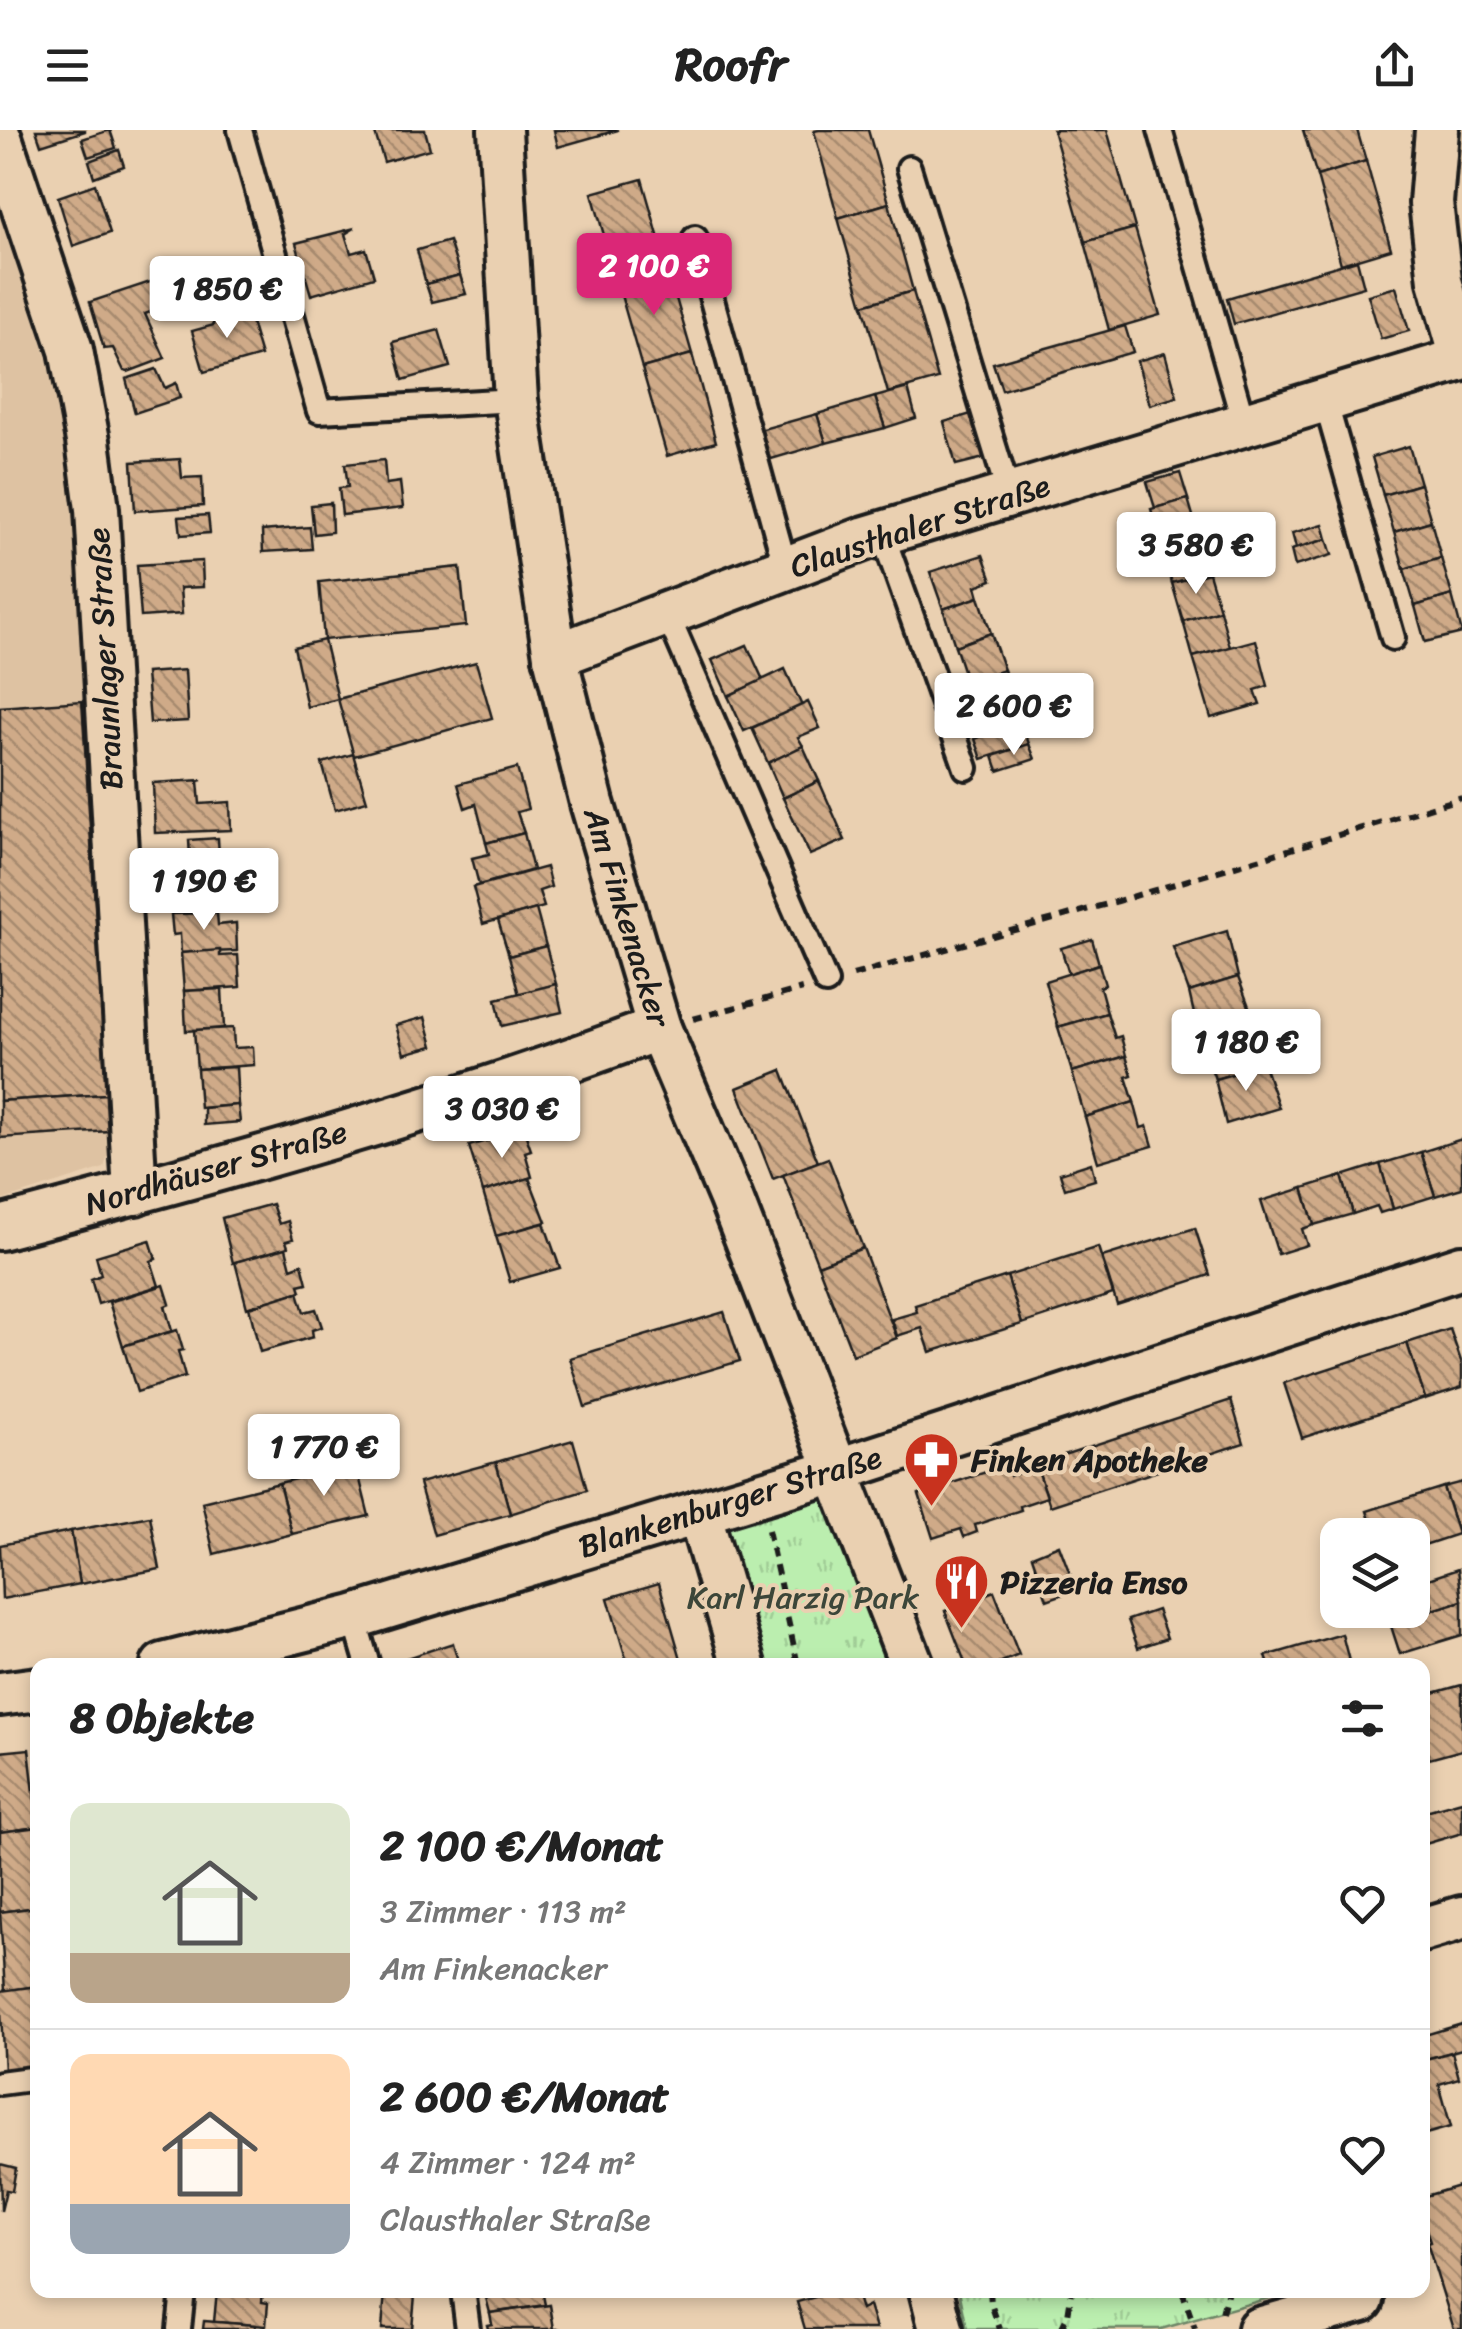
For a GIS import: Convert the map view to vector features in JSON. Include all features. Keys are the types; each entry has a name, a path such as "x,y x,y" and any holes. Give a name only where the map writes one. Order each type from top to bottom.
{"street":[{"name":"Am Finkenacker","path":"500,130 516,400 556,656 592,803 658,1028 730,1196 909,1658"},
{"path":"1437,130 1431,203 1440,282 1462,358"},
{"name":"Braunlager Straße","path":"0,138 71,350 93,475 135,1193"},
{"name":"Clausthaler Straße","path":"556,656 882,533 1462,358"},
{"name":"Nordhäuser Straße","path":"0,1228 135,1193 546,1070 658,1028"},
{"name":"Blankenburger Straße","path":"190,1658 354,1616 838,1470 1462,1267"},
{"path":"698,1512 742,1658"},
{"path":"0,1694 30,1689"},
{"path":"1430,1928 1462,1918"},
{"path":"933,2298 941,2329"},
{"path":"1259,2329 1364,2306"}],"lane":[{"path":"240,130 320,411 516,400"},
{"path":"1160,130 1244,424"},
{"path":"908,168 1009,495"},
{"path":"695,238 786,569"},
{"path":"1325,400 1393,638"},
{"path":"882,533 966,768"},
{"path":"667,614 826,982"},
{"path":"354,1616 366,1658"},
{"path":"0,2083 30,2079"},
{"path":"180,2329 182,2298"},
{"path":"463,2298 468,2329"}],"path":[{"path":"658,1028 1118,901 1462,798"},
{"path":"758,1494 796,1658"},
{"path":"991,2298 1000,2329"},
{"path":"1062,2329 1070,2298"},
{"path":"1185,2298 1195,2329"}],"shaded area":[{"path":"0,211 67,422 78,518 114,1134 104,1168 0,1201"}],"green space":[{"name":"Karl Harzig Park","path":"833,1486 895,1658 753,1658 711,1524"},
{"path":"961,2298 1269,2298 1161,2329 967,2329"}],"building":[{"path":"36,130 85,130 85,131 41,145"},
{"path":"110,130 116,148 88,157 82,139"},
{"path":"374,130 425,130 430,149 384,162"},
{"path":"554,130 618,130 558,147"},
{"path":"868,130 889,203 838,218 814,131"},
{"path":"1053,130 1107,130 1135,228 1085,242"},
{"path":"1303,130 1357,130 1366,161 1317,176"},
{"path":"119,150 124,166 94,177 89,161"},
{"path":"1366,161 1391,249 1341,264 1317,176"},
{"path":"642,179 667,267 617,281 592,193"},
{"path":"95,184 110,233 73,246 58,197"},
{"path":"889,203 913,291 863,305 838,218"},
{"path":"355,228 345,234 351,253 366,249 374,277 311,295 296,243"},
{"path":"1135,228 1160,315 1109,330 1085,242"},
{"path":"449,241 460,275 426,284 417,250"},
{"path":"1357,260 1364,287 1234,324 1227,298"},
{"path":"667,267 692,354 642,368 617,281"},
{"path":"460,275 466,294 432,302 426,284"},
{"path":"153,281 161,308 145,314 165,358 124,371 113,348 104,349 90,302"},
{"path":"1396,287 1409,331 1381,339 1368,295"},
{"path":"913,291 938,379 888,393 863,305"},
{"path":"247,309 261,356 204,372 192,331 214,325 212,319"},
{"path":"1125,326 1133,352 1002,390 993,363"},
{"path":"439,330 450,367 403,380 393,342"},
{"path":"1165,353 1177,397 1150,405 1137,361"},
{"path":"692,354 716,442 667,456 642,368"},
{"path":"156,369 165,388 176,383 180,398 135,413 126,379"},
{"path":"908,388 916,418 885,428 875,397"},
{"path":"875,397 885,428 826,443 817,414"},
{"path":"817,414 826,443 768,460 759,430"},
{"path":"971,414 984,458 956,465 944,422"},
{"path":"1409,446 1420,484 1383,495 1372,457"},
{"path":"180,459 182,478 202,477 203,506 135,511 132,462"},
{"path":"384,460 386,484 400,482 403,508 342,515 339,488 348,487 345,464"},
{"path":"1180,473 1188,499 1155,508 1147,482"},
{"path":"1420,484 1431,521 1394,532 1383,495"},
{"path":"1188,499 1199,536 1162,546 1151,509"},
{"path":"331,503 332,532 314,534 311,505"},
{"path":"208,515 210,533 181,535 179,517"},
{"path":"1431,521 1441,558 1404,569 1394,532"},
{"path":"1323,524 1327,539 1296,548 1292,533"},
{"path":"310,527 312,549 263,552 262,531"},
{"path":"1199,536 1209,573 1172,583 1162,546"},
{"path":"1327,539 1332,555 1295,566 1291,550"},
{"path":"983,555 992,580 976,586 979,597 943,609 930,572"},
{"path":"1441,558 1452,595 1415,606 1404,569"},
{"path":"202,561 203,587 180,588 182,614 141,617 137,565"},
{"path":"460,567 466,626 324,640 319,582"},
{"path":"1209,573 1220,610 1183,621 1172,583"},
{"path":"1452,595 1462,633 1425,642 1415,606"},
{"path":"979,597 991,633 955,646 943,609"},
{"path":"1220,610 1230,647 1193,657 1183,621"},
{"path":"991,633 1004,670 967,682 955,646"},
{"path":"324,640 338,699 307,707 294,647"},
{"path":"1256,640 1268,686 1255,690 1260,704 1211,718 1193,657"},
{"path":"747,645 763,680 728,696 712,660"},
{"path":"476,662 492,718 354,756 338,699"},
{"path":"785,669 802,706 744,731 728,696"},
{"path":"185,670 188,721 150,723 146,673"},
{"path":"1004,670 1016,706 980,718 967,682"},
{"path":"82,701 107,1094 0,1101 0,707"},
{"path":"808,702 820,728 798,737 803,746 768,763 752,728"},
{"path":"1016,706 1029,744 982,759 975,739 985,735 980,718"},
{"path":"1029,744 1035,759 998,771 993,756"},
{"path":"803,746 819,781 783,798 768,763"},
{"path":"353,754 367,801 335,810 322,763"},
{"path":"517,768 528,809 517,812 524,833 486,843 476,804 465,808 458,784"},
{"path":"202,780 198,781 200,804 230,802 231,830 155,833 153,783"},
{"path":"819,781 845,840 810,855 783,798"},
{"path":"524,833 533,870 479,885 472,858 489,854 486,843"},
{"path":"218,838 219,856 190,858 189,840"},
{"path":"231,856 231,873 191,874 190,858"},
{"path":"546,867 551,887 539,891 544,907 483,924 473,887"},
{"path":"253,872 255,910 179,914 177,875"},
{"path":"536,909 546,946 509,956 498,920"},
{"path":"217,913 218,925 236,923 237,951 181,953 180,934 173,935 171,914"},
{"path":"1227,931 1238,977 1189,992 1173,947"},
{"path":"1092,939 1099,964 1069,974 1061,948"},
{"path":"546,946 556,984 519,995 509,956"},
{"path":"220,950 220,956 238,955 240,987 184,991 181,953"},
{"path":"1099,964 1107,1013 1058,1027 1045,981"},
{"path":"1238,977 1254,1020 1199,1036 1189,992"},
{"path":"556,984 562,1012 502,1026 496,999"},
{"path":"222,989 224,1028 186,1031 184,991"},
{"path":"1107,1013 1115,1038 1121,1036 1126,1056 1072,1072 1058,1027"},
{"path":"425,1017 433,1046 404,1054 396,1025"},
{"path":"1254,1020 1264,1065 1215,1079 1199,1036"},
{"path":"233,1028 234,1048 253,1047 254,1065 197,1069 194,1030"},
{"path":"1126,1056 1132,1075 1126,1077 1134,1102 1085,1117 1072,1072"},
{"path":"1264,1065 1279,1108 1226,1124 1215,1079"},
{"path":"236,1067 238,1105 200,1108 197,1069"},
{"path":"782,1070 818,1162 773,1179 737,1088"},
{"path":"107,1094 109,1131 0,1138 0,1101"},
{"path":"1134,1102 1141,1128 1147,1126 1153,1146 1098,1162 1085,1117"},
{"path":"238,1105 240,1122 204,1125 204,1108"},
{"path":"524,1130 531,1150 525,1152 532,1177 483,1192 469,1146"},
{"path":"1462,1139 1462,1188 1435,1196 1421,1152"},
{"path":"1421,1152 1435,1196 1393,1209 1380,1164"},
{"path":"828,1158 863,1248 818,1265 783,1175"},
{"path":"1091,1163 1095,1180 1065,1189 1060,1173"},
{"path":"1380,1164 1393,1209 1380,1213 1377,1206 1353,1214 1342,1176"},
{"path":"1342,1176 1353,1214 1314,1225 1303,1188"},
{"path":"529,1178 546,1222 496,1236 483,1192"},
{"path":"1303,1188 1314,1225 1302,1229 1307,1245 1278,1254 1261,1201"},
{"path":"272,1204 279,1224 288,1221 293,1239 286,1241 288,1247 233,1263 222,1218"},
{"path":"544,1223 560,1268 510,1282 496,1236"},
{"path":"1195,1228 1210,1275 1117,1305 1102,1257"},
{"path":"150,1240 156,1259 151,1261 159,1286 98,1304 91,1279 101,1275 96,1256"},
{"path":"1098,1247 1113,1294 1022,1324 1007,1276"},
{"path":"286,1248 291,1268 302,1264 307,1283 299,1285 301,1291 247,1308 235,1262"},
{"path":"863,1248 897,1338 853,1355 818,1265"},
{"path":"1007,1276 1022,1324 930,1352 922,1328 897,1336 892,1319 917,1312 915,1305"},
{"path":"164,1285 172,1331 123,1346 109,1302"},
{"path":"298,1292 304,1312 316,1309 322,1327 312,1330 313,1337 260,1352 249,1307"},
{"path":"724,1312 740,1361 585,1407 570,1358"},
{"path":"1450,1329 1462,1364 1462,1387 1425,1399 1407,1343"},
{"path":"177,1330 185,1377 137,1392 123,1346"},
{"path":"1407,1343 1425,1398 1302,1438 1284,1383"},
{"path":"1231,1400 1244,1443 1050,1506 1036,1464"},
{"path":"573,1440 587,1490 510,1514 496,1462"},
{"path":"496,1462 510,1514 434,1535 419,1483"},
{"path":"356,1464 369,1516 292,1534 279,1483"},
{"path":"1007,1465 1010,1476 1037,1467 1047,1497 975,1525 977,1532 964,1537 961,1529 933,1538 919,1494"},
{"path":"1462,1482 1462,1533 1458,1534 1443,1487"},
{"path":"279,1483 292,1534 214,1554 202,1502"},
{"path":"1443,1487 1458,1534 1430,1543 1430,1518 1369,1518 1367,1511"},
{"path":"150,1516 160,1569 80,1584 71,1531"},
{"path":"71,1531 80,1584 2,1599 0,1545"},
{"path":"1059,1545 1070,1574 1042,1585 1032,1556"},
{"path":"1458,1569 1462,1601 1434,1610 1430,1578"},
{"path":"1070,1574 1075,1590 1047,1600 1042,1585"},
{"path":"659,1583 681,1658 626,1658 608,1598"},
{"path":"994,1591 1019,1655 963,1658 945,1611"},
{"path":"1462,1601 1462,1635 1400,1654 1392,1628 1430,1628 1430,1611"},
{"path":"1157,1610 1167,1638 1138,1648 1128,1620"},
{"path":"1342,1634 1348,1658 1267,1658"},
{"path":"453,1643 457,1658 406,1658"},
{"path":"1462,1685 1462,1750 1430,1759 1430,1694"},
{"path":"29,1749 30,1828 0,1832 0,1752"},
{"path":"1462,1801 1462,1833 1430,1843 1430,1810"},
{"path":"30,1828 30,1908 0,1912 0,1832"},
{"path":"30,1908 30,1987 5,1991 0,1912"},
{"path":"30,1987 30,2068 4,2072 0,1991"},
{"path":"1462,2024 1462,2049 1430,2058 1430,2034"},
{"path":"1452,2052 1459,2078 1439,2084 1451,2127 1430,2133 1430,2058"},
{"path":"0,2164 16,2168 12,2191 6,2190 1,2211"},
{"path":"1462,2185 1462,2329 1454,2329 1430,2253 1430,2195"},
{"path":"216,2298 262,2298 262,2302 268,2303 266,2326 214,2322"},
{"path":"385,2298 415,2298 412,2329 382,2329"},
{"path":"486,2298 544,2298 545,2305 490,2313"},
{"path":"812,2298 857,2298 861,2310 869,2306 876,2329 805,2329 797,2302"},
{"path":"550,2305 554,2329 488,2329 487,2325 492,2324 490,2313"},
{"path":"204,2321 255,2325 255,2329 203,2329"}],"place":[{"name":"Finken Apotheke","path":"932,1509"},
{"name":"Pizzeria Enso","path":"961,1631"}]}
